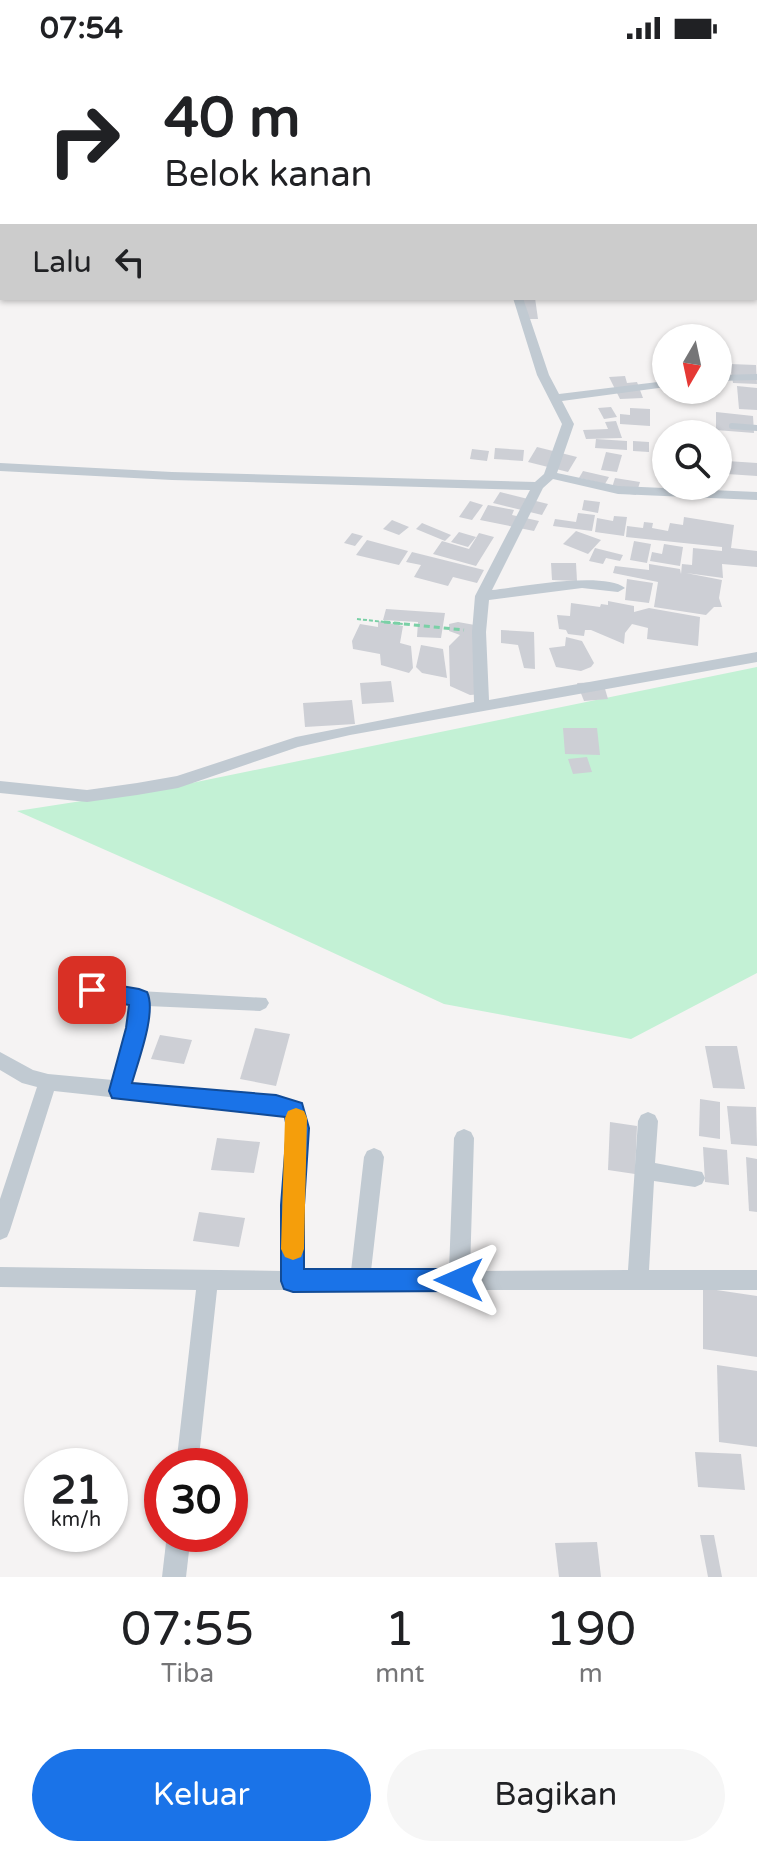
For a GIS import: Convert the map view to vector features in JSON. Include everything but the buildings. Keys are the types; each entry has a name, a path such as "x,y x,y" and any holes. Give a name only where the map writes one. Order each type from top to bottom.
{"street":[{"path":"482,706 479,632 482,596 538,486 550,475 568,424 543,375 519,304"},
{"path":"732,378 757,377"},
{"path":"557,398 652,386"},
{"path":"0,467 172,476 538,486"},
{"path":"550,475 618,490 757,496"},
{"path":"482,596 582,584 618,588"},
{"path":"0,787 87,796 178,782 296,742 757,657"},
{"path":"75,984 139,998 260,1003"},
{"path":"119,1091 136,1028 139,998"},
{"path":"0,1060 29,1077 48,1082 276,1105 295,1110 298,1128 293,1205 293,1281"},
{"path":"0,1230 48,1082"},
{"path":"638,1280 648,1121"},
{"path":"459,1280 464,1138"},
{"path":"360,1281 374,1157"},
{"path":"645,1171 695,1178"},
{"path":"0,1277 293,1281 757,1280"},
{"path":"189,1448 208,1279"},
{"path":"174,1577 177,1552"}],"lane":[{"path":"732,426 757,428"}],"path":[{"path":"357,619 479,632"}],"green space":[{"path":"757,667 757,973 631,1039 444,1004 17,811 172,787"}],"slow traffic":[{"path":"293,1249 296,1118"}],"route":[{"path":"92,990 139,998 136,1028 119,1091 276,1105 295,1110 298,1128 293,1205 293,1281 459,1280"}]}
